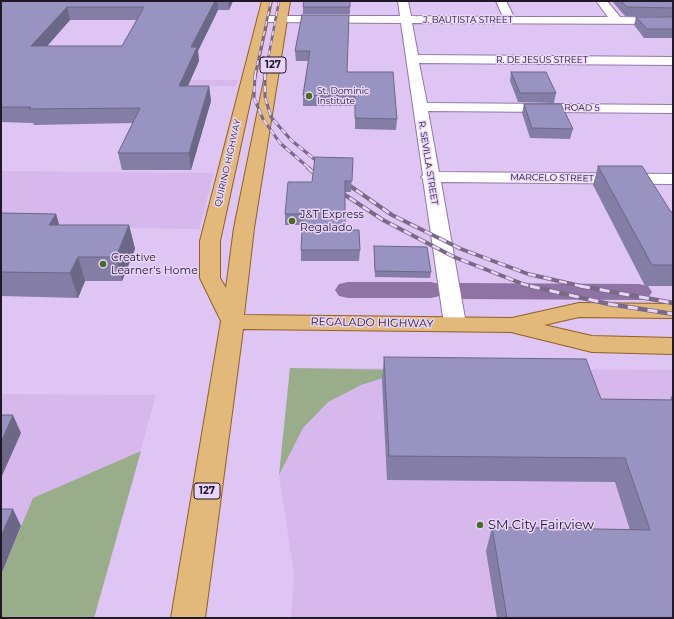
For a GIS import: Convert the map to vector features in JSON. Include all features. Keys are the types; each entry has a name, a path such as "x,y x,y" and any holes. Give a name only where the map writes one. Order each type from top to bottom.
{"main road":[{"name":"QUIRINO HIGHWAY","path":"233,322 210,278 210,241 267,1"},
{"name":"127","path":"188,618 233,322 248,206 285,1"},
{"name":"REGALADO HIGHWAY","path":"511,325 579,310 673,311"},
{"name":"REGALADO HIGHWAY","path":"233,322 511,325 592,344 673,346"}],"street":[{"name":"R. SEVILLA STREET","path":"403,1 430,177 455,324"},
{"path":"501,1 510,20"},
{"path":"601,1 617,21"},
{"name":"J. BAUTISTA STREET","path":"263,18 673,21"},
{"name":"R. DE JESUS STREET","path":"412,58 673,61"},
{"name":"ROAD 5","path":"419,107 673,109"},
{"name":"MARCELO STREET","path":"430,177 673,179"}],"shaded area":[{"path":"1,79 238,80 236,86 1,85"},
{"path":"1,171 214,173 199,229 1,226"},
{"name":"SM City Fairview","path":"290,368 673,370 673,618 291,618 294,574 279,475"},
{"path":"1,394 156,395 94,618 1,618"}],"green space":[{"path":"290,368 409,370 361,385 328,402 303,428 279,475"},
{"path":"141,451 94,618 1,618 1,575 33,498"}],"building":[{"path":"1,1 215,1 191,47 197,47 179,86 209,86 189,153 118,153 140,108 29,109 31,107 1,107","holes":["67,7 144,7 122,46 31,46"]},
{"path":"304,1 350,1 350,7 303,7"},
{"path":"621,1 673,1 673,8 627,7"},
{"path":"302,15 349,15 347,72 393,72 397,119 355,118 355,96 303,95 310,51 295,51"},
{"path":"636,17 673,17 673,29 647,29"},
{"path":"511,72 546,72 556,93 520,93"},
{"path":"524,104 561,104 573,129 532,128"},
{"path":"315,157 353,158 352,181 345,181 345,230 359,230 360,250 301,250 303,214 285,214 288,182 312,182"},
{"path":"598,166 642,166 671,212 673,212 673,265 652,265"},
{"path":"1,213 56,214 49,225 129,225 116,257 78,257 70,273 1,272"},
{"path":"374,246 427,247 431,272 375,271"},
{"path":"384,357 586,359 601,399 673,400 673,618 507,618 492,527 650,530 625,458 389,456"},
{"path":"1,415 13,415 1,442"},
{"path":"1,509 13,509 1,536"}],"waterway":[{"path":"348,290 431,290"},
{"path":"458,291 639,292"}],"railway":[{"path":"255,75 271,1"},
{"path":"265,75 279,1"},
{"path":"255,74 254,98 263,119 280,143 310,169"},
{"path":"265,75 265,97 271,117 291,140 324,167"},
{"path":"308,168 321,179"},
{"path":"343,181 392,215 461,249 528,274 583,287"},
{"path":"336,189 383,220 454,257 532,286"},
{"path":"532,286 609,304 673,314"},
{"path":"583,287 673,303"}],"place":[{"name":"St. Dominic Institute","path":"309,96"},
{"name":"J&T Express Regalado","path":"292,221"},
{"name":"Creative Learner's Home","path":"103,264"},
{"name":"SM City Fairview","path":"480,525"}]}
